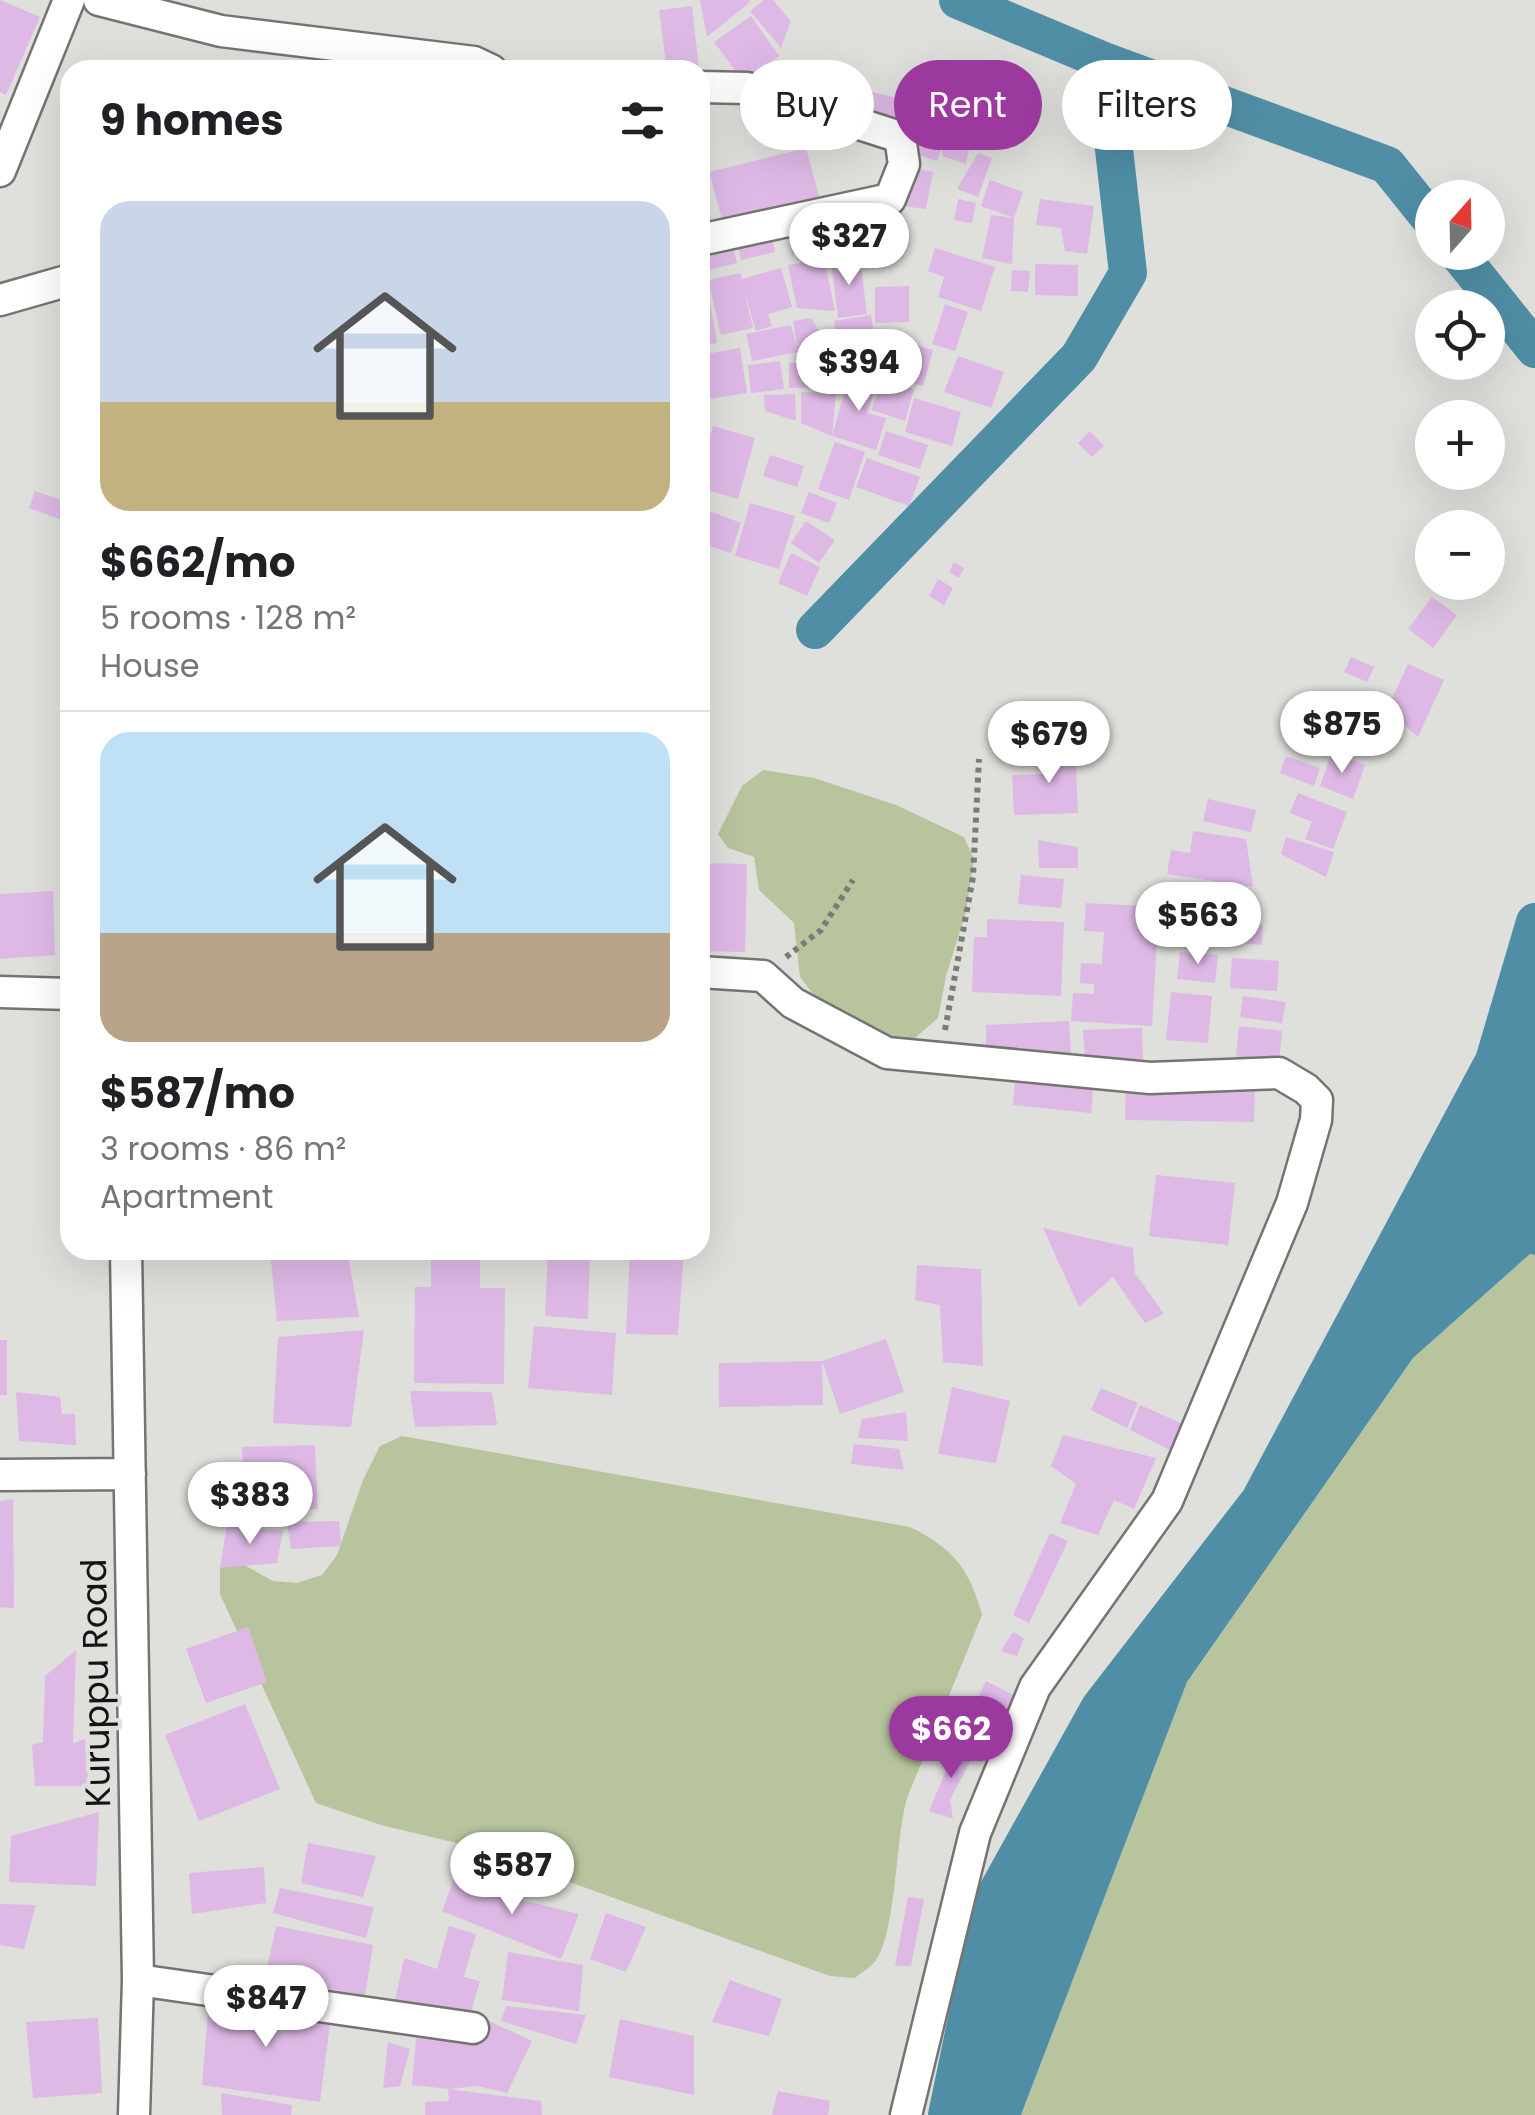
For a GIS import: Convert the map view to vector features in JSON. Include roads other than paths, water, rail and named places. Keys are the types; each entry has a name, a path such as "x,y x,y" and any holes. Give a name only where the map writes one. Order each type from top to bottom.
{"street":[{"path":"0,170 70,0"},
{"path":"99,0 220,32 457,60"},
{"path":"710,87 747,88 900,137 904,164 890,199 710,238"},
{"path":"0,300 60,283"},
{"path":"710,972 762,976 793,1003 887,1053 1150,1078 1279,1073 1317,1100 1316,1120 1292,1203 1166,1501 1035,1687 975,1832 906,2115"},
{"path":"0,992 60,994"},
{"name":"Kuruppu Road","path":"126,1260 138,1980 134,2115"},
{"path":"0,1474 130,1474"},
{"path":"138,1980 473,2028"}],"water":[{"path":"1535,922 1535,1255 1530,1254 1413,1358 1187,1682 1021,2115 947,2115 991,1903 1100,1707 1260,1500 1494,1061"}],"waterway":[{"path":"958,0 1104,61 1387,165 1415,200"},
{"path":"815,630 1079,357 1128,273 1114,150"},
{"path":"1471,270 1535,349"},
{"path":"947,2115 991,1903 1100,1707 1260,1500 1494,1061 1535,922"}]}
